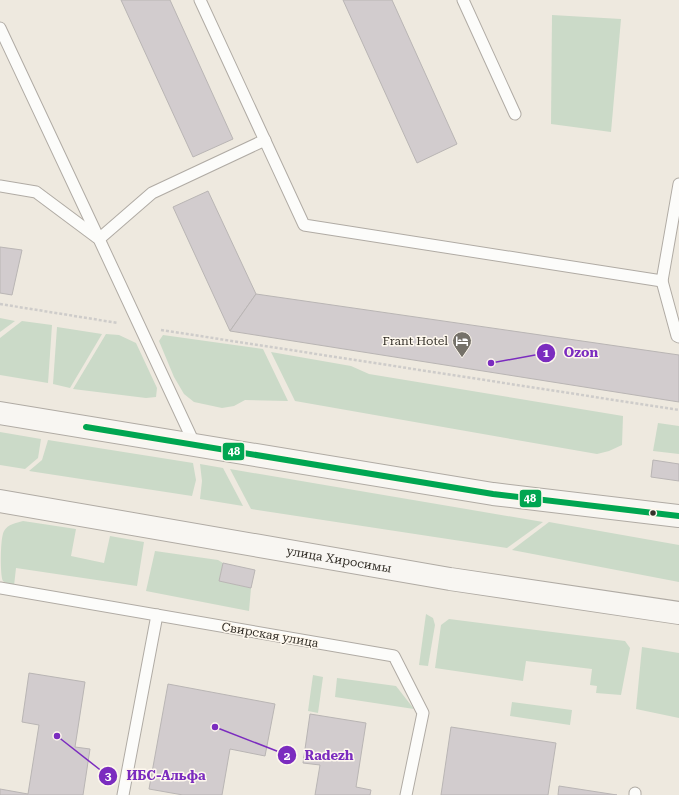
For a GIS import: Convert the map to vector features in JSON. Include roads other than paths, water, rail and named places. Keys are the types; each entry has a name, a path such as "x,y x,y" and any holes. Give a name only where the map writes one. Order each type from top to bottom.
{"main road":[{"path":"0,413 493,494 679,516"},
{"name":"улица Хиросимы","path":"0,501 450,579 679,613"}],"lane":[{"path":"200,0 304,225 662,282"},
{"path":"463,0 515,114"},
{"path":"0,28 195,445"},
{"path":"99,238 152,193 264,140"},
{"path":"679,184 662,282 677,336 679,337"},
{"path":"0,186 36,192 99,238"},
{"name":"Свирская улица","path":"0,588 394,656 424,713 406,795"},
{"path":"123,795 157,615"}],"place":[{"name":"Frant Hotel","path":"462,358"},
{"name":"Ozon","path":"491,363"},
{"name":"Radezh","path":"215,727"},
{"name":"ИБС-Альфа","path":"57,736"}]}
